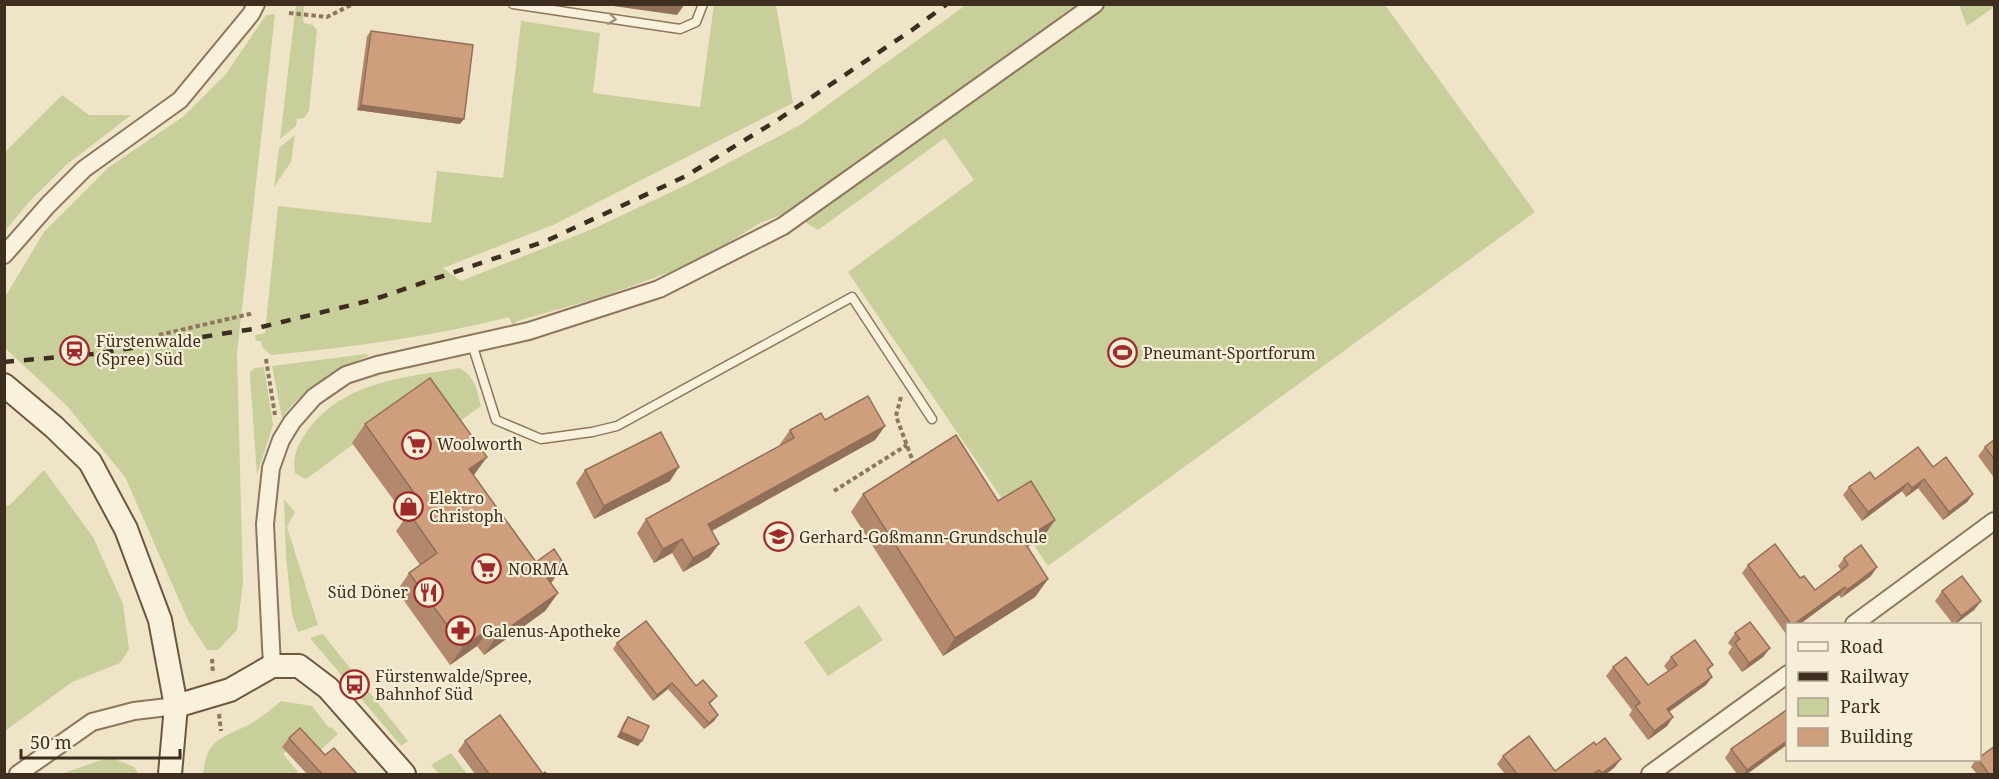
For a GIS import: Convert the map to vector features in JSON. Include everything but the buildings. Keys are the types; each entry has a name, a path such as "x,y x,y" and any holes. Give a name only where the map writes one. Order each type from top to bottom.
{"street":[{"path":"4,255 48,205 84,169 180,100 251,14 256,4"},
{"path":"272,666 266,525 271,468 281,440 292,422 314,397 346,375 529,331 659,289 783,226 1095,4"},
{"path":"4,385 54,427 90,462 126,529 160,621 176,706 170,774"},
{"path":"1855,623 1995,521"},
{"path":"18,774 92,722 134,711 176,706 230,690 272,666 299,666 328,688 404,774"},
{"path":"1650,774 1786,675"}],"lane":[{"path":"513,4 680,29 696,22 703,4"},
{"path":"472,344 496,420 541,439 617,426 852,297 932,419"}],"path":[{"path":"289,13 327,17 353,4"},
{"path":"159,335 254,314"},
{"path":"266,359 276,422"},
{"path":"906,378 896,416 916,470"},
{"path":"834,491 907,445"}],"green space":[{"path":"296,4 304,5 304,23 313,25 317,30 309,111 304,118 297,119 296,126 280,139"},
{"name":"Pneumant-Sportforum","path":"714,5 776,5 793,103 553,225 443,268 461,281 595,228 690,183 800,125 966,5 1385,5 1535,212 1048,566 848,272 974,180 945,138 818,230 789,212 760,223 726,244 670,272 602,297 517,321 513,326 509,317 391,341 271,355 262,347 261,341 256,341 255,335 265,333 278,206 431,223 437,171 503,178 521,21 600,33 593,93 700,107"},
{"path":"1959,5 1994,5 1994,7 1967,26"},
{"path":"275,14 237,353 243,583 237,630 218,650 207,650 188,620 125,477 67,406 5,348 5,297 44,232 109,167 184,116 226,74 266,15"},
{"path":"62,95 89,115 131,115 65,166 28,203 5,231 5,152"},
{"path":"295,135 291,162 274,187 279,148"},
{"path":"366,354 368,356 343,367 310,388 282,418 272,366"},
{"path":"264,367 273,425 257,475 250,372 255,368"},
{"path":"459,368 472,379 481,406 449,429 422,394 306,479 295,473 295,456 304,435 323,414 339,401 376,384"},
{"path":"44,470 93,537 123,604 129,649 120,663 72,682 5,731 5,506 10,505"},
{"path":"284,499 295,512 287,527 318,625 298,632 292,615 286,556"},
{"path":"859,605 883,640 828,676 804,642"},
{"path":"323,634 408,741 401,746 310,638"},
{"path":"281,701 312,706 329,728 331,727 338,734 314,756 299,741 283,754 298,772 296,774 203,774 207,754 216,742 255,721"},
{"path":"451,753 467,774 439,774 431,765"},
{"path":"110,757 134,767 139,774 61,774"}],"railway":[{"path":"4,362 93,354 253,329 372,300 546,241 686,176 776,121 947,4"}],"place":[{"name":"Fürstenwalde (Spree) Süd","path":"75,350"},
{"name":"Pneumant-Sportforum","path":"1122,353"},
{"name":"Woolworth","path":"416,444"},
{"name":"Elektro Christoph","path":"408,507"},
{"name":"Gerhard-Goßmann-Grundschule","path":"778,537"},
{"name":"NORMA","path":"487,569"},
{"name":"Süd Döner","path":"429,592"},
{"name":"Galenus-Apotheke","path":"461,631"},
{"name":"Fürstenwalde/Spree, Bahnhof Süd","path":"354,685"}]}
